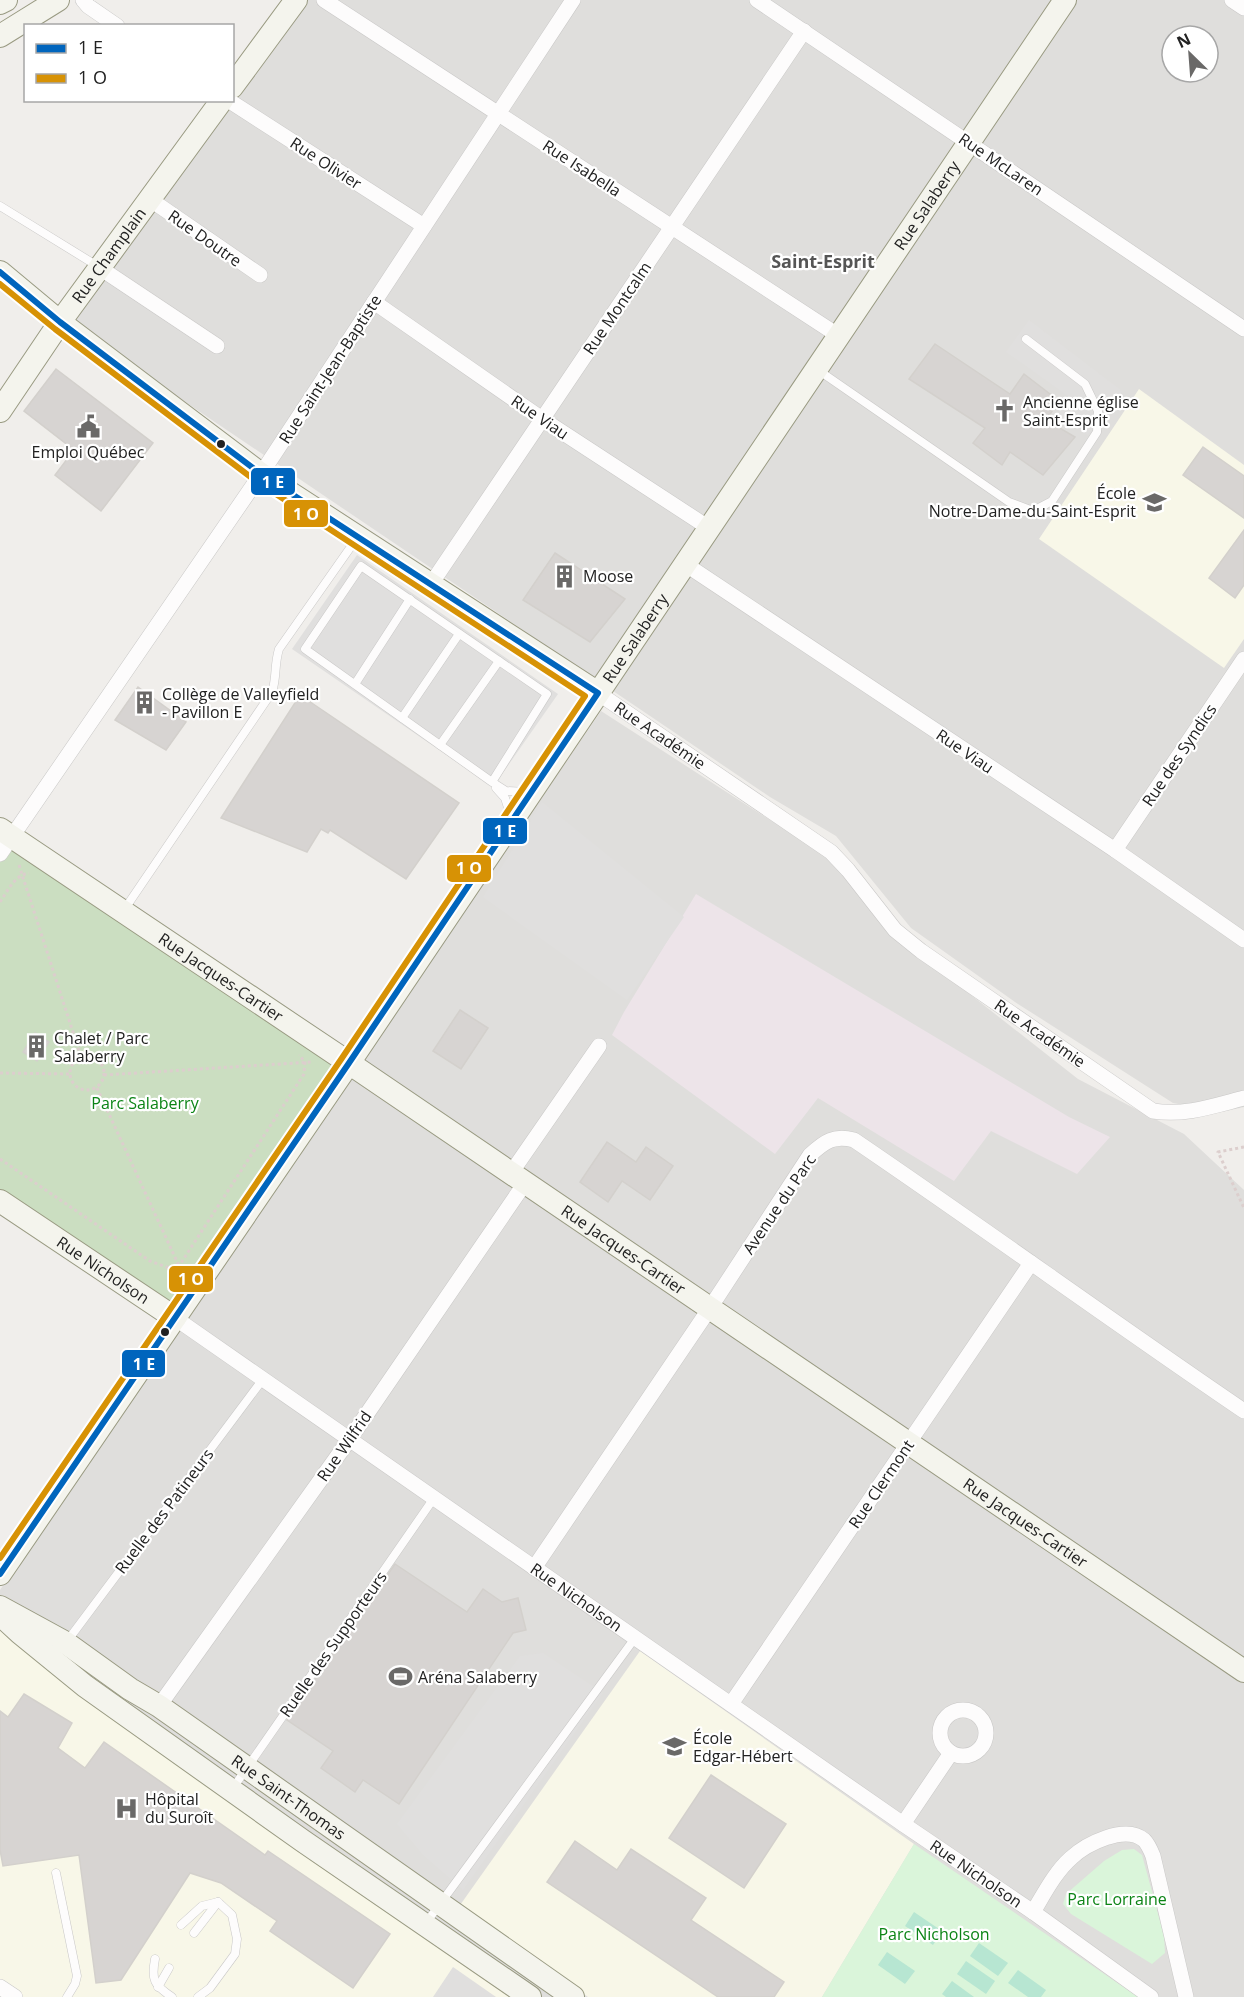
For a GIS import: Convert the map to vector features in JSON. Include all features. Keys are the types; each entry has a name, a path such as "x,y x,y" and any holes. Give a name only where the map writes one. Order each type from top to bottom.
{"street":[{"path":"0,3 6,0"},
{"path":"0,36 57,0"},
{"path":"83,0 114,24"},
{"path":"234,84 296,0"},
{"name":"Rue Isabella","path":"324,0 839,336"},
{"name":"Rue Saint-Jean-Baptiste","path":"4,840 261,474 573,0"},
{"name":"Rue McLaren","path":"757,0 1244,329"},
{"name":"Rue Salaberry","path":"0,1574 349,1063 1065,0"},
{"path":"1232,0 1244,8"},
{"name":"Rue Montcalm","path":"431,584 804,32"},
{"name":"Rue Champlain","path":"3,399 221,102"},
{"name":"Rue Olivier","path":"231,102 424,226"},
{"name":"Rue Doutre","path":"151,200 260,275"},
{"path":"100,268 217,346"},
{"name":"Rue Académie","path":"0,272 60,322 261,474 598,693 831,852 873,900 895,930 921,951 1153,1111 1170,1114 1191,1112 1244,1098"},
{"name":"Rue Viau","path":"374,302 542,419 709,528"},
{"name":"Rue Viau","path":"685,564 1115,850 1244,940"},
{"name":"Rue des Syndics","path":"1115,850 1244,659"},
{"name":"Rue Jacques-Cartier","path":"4,840 123,912 349,1063 1244,1671"},
{"name":"Rue Wilfrid","path":"159,1707 349,1440 518,1178 599,1046"},
{"name":"Avenue du Parc","path":"534,1568 710,1308 810,1155 823,1143 841,1137 854,1140 863,1146 1244,1411"},
{"name":"Rue Nicholson","path":"1,1205 175,1318 1033,1912 1151,1997"},
{"name":"Rue Clermont","path":"730,1704 1030,1263"},
{"name":"Rue Saint-Thomas","path":"0,1607 66,1643 573,1997"},
{"name":"Rue Saint-Thomas","path":"0,1614 20,1634 85,1686 303,1841 530,1997"},
{"path":"903,1824 951,1753"},
{"path":"1033,1912 1052,1881 1070,1858 1089,1844 1113,1835 1136,1835 1146,1841 1153,1856 1186,1997"},
{"path":"0,1987 15,1997"}],"lane":[{"path":"0,206 100,268"},
{"path":"816,369 1009,502 1033,511 1052,501 1097,432 1098,411 1085,384 1026,339"},
{"path":"123,912 272,692 276,679 275,664 279,649 358,537"},
{"path":"492,782 547,694 361,566 305,649 492,782 506,791 532,792"},
{"path":"355,684 410,600"},
{"path":"402,718 459,634"},
{"path":"440,745 499,661"},
{"path":"492,782 505,798 512,821"},
{"name":"Ruelle des Patineurs","path":"66,1643 262,1379"},
{"name":"Ruelle des Supporteurs","path":"232,1789 434,1498"},
{"path":"425,1925 635,1638"},
{"path":"116,1708 130,1689"},
{"path":"56,1873 77,1976 67,1997"},
{"path":"181,1925 202,1906 218,1902"},
{"path":"194,1934 218,1902"},
{"path":"198,1997 210,1988 235,1954 237,1939 232,1915 218,1902"},
{"path":"155,1959 154,1979 158,1987 171,1997"},
{"path":"158,1987 169,1968"}],"path":[{"path":"0,902 16,878 27,872 34,873"},
{"path":"21,875 81,1057"},
{"path":"0,1159 150,1261 169,1268 178,1266 304,1074 305,1062 296,1052"},
{"path":"81,1057 93,1057 98,1060 104,1070 104,1075 97,1088 81,1090 73,1084 69,1074 72,1064 81,1057"},
{"path":"104,1075 305,1062"},
{"path":"0,1073 69,1074"},
{"path":"97,1088 178,1266 177,1286"},
{"path":"1244,1147 1218,1152 1244,1208"}],"shaded area":[{"path":"296,0 1244,0 1244,1107 1222,1112 1173,1103 1015,1002 911,928 836,836 770,797 67,322 223,102 234,102 234,87"},
{"path":"1029,320 1122,391 1088,435 1056,415 1068,396 1006,352"},
{"name":"École Notre-Dame-du-Saint-Esprit","path":"1139,389 1244,465 1244,639 1224,668 1039,539"},
{"path":"357,555 558,694 493,787 292,649"},
{"path":"601,711 832,860 886,931 1078,1079 1184,1134 1244,1190 1244,1997 0,1997 0,1590"},
{"path":"542,802 684,917 627,1000 483,897"},
{"path":"696,894 1069,1117 1110,1137 1077,1174 991,1131 954,1181 818,1098 775,1154 612,1035"},
{"name":"Hôpital du Suroît","path":"0,1630 522,1997 15,1997 0,1987"},
{"name":"École Edgar-Hébert","path":"640,1651 914,1844 822,1997 588,1997 458,1908"},
{"path":"543,1653 603,1693 463,1890 423,1855 397,1824 520,1656"},
{"path":"453,1967 496,1997 433,1997"}],"green space":[{"name":"Parc Salaberry","path":"11,837 349,1063 175,1318 0,1201 0,854"},
{"name":"Parc Nicholson","path":"914,1844 1138,1997 822,1997"},
{"name":"Parc Lorraine","path":"1134,1849 1142,1855 1164,1936 1165,1953 1152,1964 1071,1914 1063,1904 1066,1894 1104,1861 1122,1850"},
{"path":"914,1912 942,1931 933,1945 905,1926"},
{"path":"979,1943 1008,1963 998,1976 970,1956"},
{"path":"887,1952 915,1971 905,1984 878,1965"},
{"path":"966,1961 995,1981 986,1994 957,1974"},
{"path":"1018,1970 1046,1990 1041,1997 1028,1997 1008,1983"},
{"path":"952,1981 974,1997 946,1997 942,1994"}],"building":[{"name":"Ancienne église Saint-Esprit","path":"935,344 1010,394 1024,374 1059,401 1046,420 1075,437 1043,475 1010,452 1002,465 973,443 985,428 909,379"},
{"name":"Emploi Québec","path":"56,369 153,443 101,511 55,475 74,450 24,411"},
{"path":"1203,447 1244,476 1244,518 1183,475"},
{"path":"1244,530 1244,585 1235,598 1209,578"},
{"name":"Moose","path":"555,553 625,599 590,642 523,600"},
{"name":"Collège de Valleyfield - Pavillon E","path":"138,687 186,722 166,750 115,720"},
{"path":"300,695 459,803 406,879 330,830 328,833 321,829 307,852 221,818"},
{"path":"460,1010 488,1028 461,1069 433,1051"},
{"name":"Chalet / Parc Salaberry","path":"35,1033 49,1042 37,1061 23,1052"},
{"path":"607,1142 636,1162 646,1147 673,1166 650,1200 622,1181 608,1202 580,1182"},
{"name":"Aréna Salaberry","path":"395,1564 467,1612 483,1589 502,1602 518,1598 526,1630 513,1633 399,1804 363,1780 355,1792 321,1768 333,1751 287,1720"},
{"name":"Hôpital du Suroît","path":"24,1694 72,1723 58,1748 85,1768 104,1742 265,1855 268,1851 390,1934 353,1988 270,1931 277,1921 221,1883 190,1873 121,1980 96,1983 79,1855 3,1866 0,1850 0,1711 8,1717"},
{"path":"711,1775 786,1824 744,1888 669,1838"},
{"path":"575,1841 617,1870 631,1849 706,1898 691,1920 784,1982 774,1997 718,1997 547,1882"}],"transit line":[{"path":"0,272 60,322 261,474 598,693 0,1574"},
{"path":"0,284 55,329 256,481 585,696 342,1058 0,1558"}],"place":[{"name":"Ancienne église Saint-Esprit","path":"1005,411"},
{"name":"Emploi Québec","path":"88,427"},
{"name":"École Notre-Dame-du-Saint-Esprit","path":"1154,502"},
{"name":"Moose","path":"565,576"},
{"name":"Collège de Valleyfield - Pavillon E","path":"144,703"},
{"name":"Chalet / Parc Salaberry","path":"36,1047"},
{"name":"Aréna Salaberry","path":"400,1677"},
{"name":"École Edgar-Hébert","path":"675,1747"},
{"name":"Hôpital du Suroît","path":"127,1808"}],"district":[{"name":"Saint-Esprit","path":"823,262"}]}
